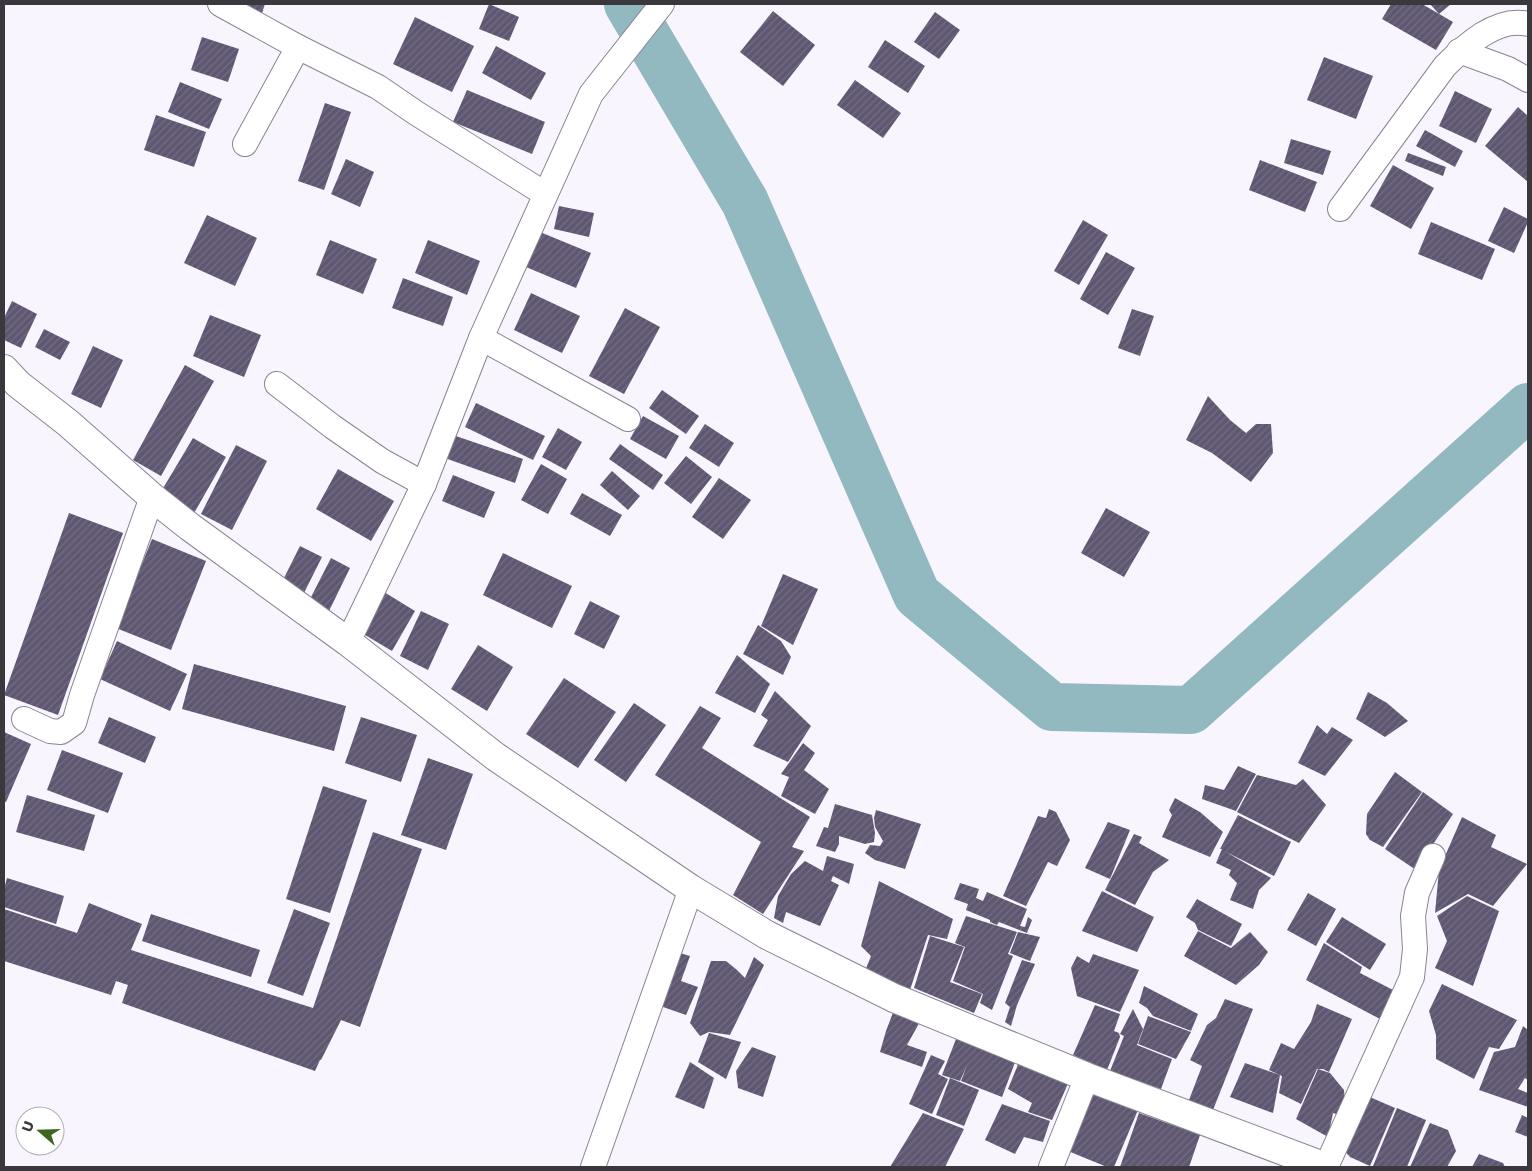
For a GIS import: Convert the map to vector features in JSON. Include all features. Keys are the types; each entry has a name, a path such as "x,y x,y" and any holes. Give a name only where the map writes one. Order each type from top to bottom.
{"street":[{"path":"220,4 298,47 378,87 416,114 545,194"},
{"path":"348,642 424,484 481,338 591,94 662,4"},
{"path":"1340,208 1445,66 1459,51 1475,39 1492,30 1507,25 1528,24"},
{"path":"245,144 298,47"},
{"path":"1459,51 1508,68 1528,80"},
{"path":"481,338 628,419"},
{"path":"4,370 18,384 68,422 152,497 190,527 348,642 496,758 691,889 767,935 894,998 1086,1077 1326,1167 1412,977 1415,949 1413,916 1417,893 1433,856"},
{"path":"277,384 382,462 424,484"},
{"path":"24,719 50,731 61,732 74,723 82,695 152,497"},
{"path":"593,1167 691,889"},
{"path":"1051,1167 1086,1077"}],"building":[{"path":"230,4 265,4 261,16"},
{"path":"489,4 519,17 509,41 479,29"},
{"path":"1391,4 1422,4 1453,22 1436,50 1382,19"},
{"path":"1430,4 1451,4 1439,14"},
{"path":"773,11 815,45 783,86 740,52"},
{"path":"935,12 960,30 939,59 914,42"},
{"path":"415,17 474,46 452,92 393,64"},
{"path":"202,37 239,49 228,82 191,70"},
{"path":"885,40 925,66 908,93 868,67"},
{"path":"496,46 546,73 531,100 482,73"},
{"path":"1324,57 1373,76 1356,119 1307,100"},
{"path":"855,80 901,113 883,138 837,105"},
{"path":"180,82 222,99 209,129 168,112"},
{"path":"467,90 545,122 532,154 453,122"},
{"path":"1455,91 1492,109 1476,143 1439,126"},
{"path":"325,103 351,112 324,190 298,181"},
{"path":"1518,107 1528,116 1528,182 1485,146"},
{"path":"156,115 206,132 194,167 144,150"},
{"path":"1425,130 1463,151 1455,167 1416,146"},
{"path":"1291,139 1331,151 1323,175 1284,163"},
{"path":"1408,153 1446,167 1443,176 1405,161"},
{"path":"346,159 374,172 360,207 331,194"},
{"path":"1260,160 1317,182 1305,212 1249,190"},
{"path":"1393,165 1434,188 1411,229 1370,206"},
{"path":"559,206 594,213 589,237 554,229"},
{"path":"1504,207 1528,219 1514,253 1488,241"},
{"path":"207,215 257,238 235,286 184,263"},
{"path":"1083,220 1108,235 1079,285 1054,271"},
{"path":"1431,222 1495,249 1482,280 1418,254"},
{"path":"540,232 591,253 576,288 526,267"},
{"path":"330,240 377,259 363,294 316,275"},
{"path":"428,240 480,261 467,295 415,273"},
{"path":"1106,252 1135,268 1108,315 1080,299"},
{"path":"403,278 453,297 443,326 392,308"},
{"path":"531,293 580,316 562,353 514,330"},
{"path":"12,301 37,314 21,348 4,340 4,318"},
{"path":"625,308 660,327 624,394 589,376"},
{"path":"1132,309 1154,316 1140,356 1118,348"},
{"path":"210,315 261,335 244,377 193,356"},
{"path":"44,329 70,342 60,360 35,347"},
{"path":"93,346 123,360 101,408 71,394"},
{"path":"185,365 214,381 161,476 133,460"},
{"path":"662,390 699,416 686,434 649,408"},
{"path":"1208,396 1230,420 1246,433 1256,424 1271,424 1273,453 1251,482 1212,453 1186,440"},
{"path":"476,403 545,436 533,460 465,427"},
{"path":"643,416 679,436 666,459 630,439"},
{"path":"705,424 734,443 719,467 689,448"},
{"path":"558,428 582,442 566,470 542,457"},
{"path":"450,434 523,459 515,483 442,457"},
{"path":"193,438 226,457 193,515 159,495"},
{"path":"620,444 663,475 653,490 609,459"},
{"path":"236,445 267,461 232,530 201,514"},
{"path":"686,456 712,477 691,504 664,483"},
{"path":"541,464 567,479 548,514 521,500"},
{"path":"338,469 394,501 371,541 316,509"},
{"path":"612,471 640,496 628,510 600,485"},
{"path":"453,475 495,492 484,518 442,501"},
{"path":"719,478 751,500 723,539 692,517"},
{"path":"582,493 622,515 610,536 570,514"},
{"path":"1106,508 1150,532 1124,577 1081,553"},
{"path":"69,513 123,533 58,715 4,695"},
{"path":"152,539 206,561 171,650 116,628"},
{"path":"300,546 322,557 304,593 282,582"},
{"path":"503,553 572,586 552,628 483,595"},
{"path":"331,558 350,568 329,611 309,601"},
{"path":"783,574 818,589 793,645 761,626"},
{"path":"384,592 415,611 392,651 360,632"},
{"path":"590,601 620,616 604,649 574,634"},
{"path":"421,611 449,624 428,670 400,656"},
{"path":"758,625 781,641 791,657 783,675 743,654"},
{"path":"117,641 187,674 170,711 100,679"},
{"path":"478,645 513,667 487,711 451,689"},
{"path":"737,655 770,684 755,713 715,693"},
{"path":"194,664 346,706 334,751 182,709"},
{"path":"564,678 616,712 578,768 526,734"},
{"path":"775,691 811,726 788,762 753,746 768,720 761,715"},
{"path":"1368,692 1387,703 1408,721 1385,737 1356,719"},
{"path":"634,703 666,725 626,782 594,760"},
{"path":"700,706 721,718 702,748 810,817 792,847 804,851 763,914 733,895 761,842 655,775"},
{"path":"109,717 156,737 145,763 98,743"},
{"path":"361,717 417,735 401,782 345,763"},
{"path":"1317,725 1327,734 1332,727 1353,740 1325,776 1298,763"},
{"path":"4,732 31,744 6,802 4,801"},
{"path":"803,743 815,753 804,770 829,789 815,814 781,796 789,777 781,774"},
{"path":"62,750 123,773 108,813 47,790"},
{"path":"428,758 473,774 446,850 401,835"},
{"path":"1238,766 1256,774 1236,811 1202,799 1205,785 1224,790"},
{"path":"1395,772 1422,792 1383,847 1370,840 1366,834 1367,814"},
{"path":"1257,775 1296,785 1303,779 1326,805 1299,843 1237,812"},
{"path":"323,786 367,800 330,913 286,899"},
{"path":"1423,792 1453,814 1416,870 1385,849"},
{"path":"27,795 95,815 84,851 16,832"},
{"path":"1175,798 1200,812 1223,832 1210,857 1162,837 1172,815 1169,810"},
{"path":"835,804 872,815 875,833 874,842 865,844 839,836 839,844 835,852 816,846 824,827 828,828"},
{"path":"1049,809 1056,812 1070,840 1057,866 1048,862 1026,906 1003,896 1038,816 1046,818"},
{"path":"876,810 921,824 905,869 875,860 865,853 870,845 880,846 883,841 875,827 874,818"},
{"path":"1238,815 1291,842 1274,876 1226,852 1271,878 1259,890 1253,909 1230,900 1237,883 1229,875 1231,870 1216,863 1222,849 1220,849"},
{"path":"1462,817 1496,835 1491,847 1527,864 1493,906 1468,894 1435,913 1439,870"},
{"path":"1108,822 1130,830 1110,879 1085,868"},
{"path":"373,832 422,849 360,1027 341,1020 315,1071 122,1003 128,985 116,981 111,995 4,961 4,909 77,933 89,903 142,924 131,950 313,1008"},
{"path":"1134,834 1142,837 1139,843 1169,860 1153,872 1135,905 1105,890"},
{"path":"827,856 854,864 849,884 833,876 831,881 839,885 820,926 786,912 783,923 774,918 778,896 791,874 805,861 823,871"},
{"path":"7,878 64,896 56,924 4,907 4,889"},
{"path":"879,881 953,919 947,939 928,935 910,990 863,976 871,956 861,946"},
{"path":"960,883 979,889 976,898 983,901 987,892 1027,909 1020,926 1025,927 1028,917 1032,920 1027,933 999,922 997,925 966,910 968,904 954,899"},
{"path":"1102,891 1154,917 1137,952 1082,931"},
{"path":"1308,893 1336,909 1316,946 1287,930"},
{"path":"1467,896 1499,911 1473,986 1435,968 1447,941 1437,916"},
{"path":"1197,899 1242,924 1231,946 1198,930 1195,923 1186,917"},
{"path":"294,909 330,923 303,996 267,983"},
{"path":"151,914 260,950 251,977 142,941"},
{"path":"966,916 1017,932 1008,954 1013,956 992,1010 980,1003 983,994 953,981 965,947 955,943"},
{"path":"1342,917 1386,944 1370,970 1326,942"},
{"path":"1198,931 1231,948 1250,932 1268,952 1259,965 1236,985 1184,956"},
{"path":"1018,932 1040,937 1030,961 1010,953"},
{"path":"930,936 964,947 950,982 982,994 974,1013 914,988"},
{"path":"1324,943 1362,967 1360,973 1395,991 1380,1019 1306,980"},
{"path":"680,953 690,956 681,981 698,987 686,1015 663,1007 655,998"},
{"path":"1093,954 1139,970 1120,1012 1077,996 1071,968 1077,956 1089,963"},
{"path":"754,957 764,965 730,1035 709,1032 700,1036 690,1023 711,961 726,961 745,978"},
{"path":"1022,960 1035,964 1017,1005 1011,1026 1005,1022 1010,1007 1005,1003"},
{"path":"1442,984 1517,1020 1499,1049 1489,1047 1474,1079 1436,1059 1436,1035 1429,1011"},
{"path":"1144,986 1198,1014 1191,1031 1153,1016 1147,1008 1139,1003"},
{"path":"1225,999 1253,1009 1213,1110 1189,1100 1202,1066 1190,1060 1207,1025 1216,1018"},
{"path":"1317,1004 1352,1019 1329,1072 1317,1069 1301,1104 1279,1093 1282,1076 1269,1070 1281,1043 1294,1049 1311,1022"},
{"path":"1095,1005 1120,1014 1114,1031 1119,1033 1120,1037 1107,1070 1073,1055"},
{"path":"1133,1009 1143,1029 1137,1045 1172,1059 1161,1089 1110,1071 1124,1036 1120,1034"},
{"path":"894,1010 922,1018 907,1045 927,1052 922,1067 880,1052"},
{"path":"1148,1016 1191,1032 1176,1059 1138,1044"},
{"path":"1523,1026 1528,1030 1528,1080 1525,1078 1518,1089 1528,1093 1528,1107 1479,1090 1494,1052 1515,1047"},
{"path":"709,1033 741,1042 726,1079 698,1062"},
{"path":"958,1034 1017,1057 1002,1097 961,1081 967,1065 960,1081 942,1075"},
{"path":"752,1047 776,1056 763,1097 738,1088 736,1071"},
{"path":"931,1055 945,1061 938,1074 948,1079 932,1114 909,1104"},
{"path":"1021,1057 1070,1079 1052,1120 1028,1112 1032,1103 1008,1089"},
{"path":"690,1062 714,1078 704,1109 675,1097"},
{"path":"1245,1063 1280,1075 1273,1113 1230,1097"},
{"path":"1318,1069 1330,1073 1344,1090 1346,1117 1333,1113 1328,1137 1296,1119"},
{"path":"950,1078 979,1090 964,1126 936,1115"},
{"path":"1093,1091 1138,1110 1114,1167 1107,1167 1068,1151"},
{"path":"1363,1094 1395,1108 1370,1166 1350,1157 1342,1148"},
{"path":"1002,1104 1050,1121 1043,1142 1024,1137 1015,1154 985,1140"},
{"path":"1397,1108 1426,1120 1407,1167 1373,1166"},
{"path":"923,1113 964,1129 945,1167 890,1167"},
{"path":"1139,1113 1200,1135 1189,1167 1120,1167"},
{"path":"1522,1115 1528,1118 1528,1137 1515,1132"},
{"path":"1430,1123 1448,1130 1456,1151 1447,1167 1410,1167"},
{"path":"1479,1154 1503,1163 1505,1167 1472,1167"}],"waterway":[{"path":"628,4 745,202 917,595 1052,707 1191,710 1528,407"}]}
